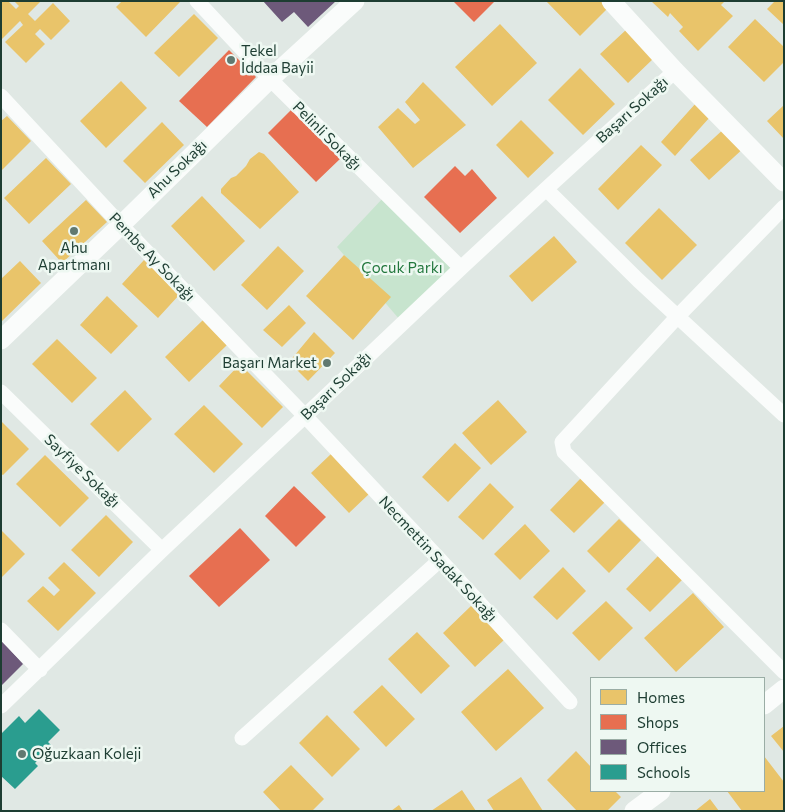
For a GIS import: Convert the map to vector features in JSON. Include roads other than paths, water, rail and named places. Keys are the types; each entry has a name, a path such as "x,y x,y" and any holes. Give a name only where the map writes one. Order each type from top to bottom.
{"street":[{"name":"Pelinli Sokağı","path":"197,1 270,79 460,268"},
{"name":"Ahu Sokağı","path":"1,340 270,79 355,1"},
{"path":"611,1 675,71 784,182"},
{"name":"Başarı Sokağı","path":"1,706 162,550 460,268 675,71"},
{"name":"Pembe Ay Sokağı","path":"1,96 121,225 305,416"},
{"path":"546,189 638,280 784,415"},
{"path":"784,207 678,316 562,442 564,452 784,672"},
{"name":"Sayfiye Sokağı","path":"1,392 162,550"},
{"name":"Necmettin Sadak Sokağı","path":"305,416 570,702"},
{"path":"242,738 440,560"},
{"path":"1,630 40,670"},
{"path":"765,704 784,689"},
{"path":"634,811 660,792"}],"place":[{"name":"Tekel İddaa Bayii","path":"231,60"},
{"name":"Ahu Apartmanı","path":"74,231"},
{"name":"Başarı Market","path":"327,363"},
{"name":"Oğuzkaan Koleji","path":"22,754"}],"park label":[{"name":"Çocuk Parkı","path":"402,268"}]}
